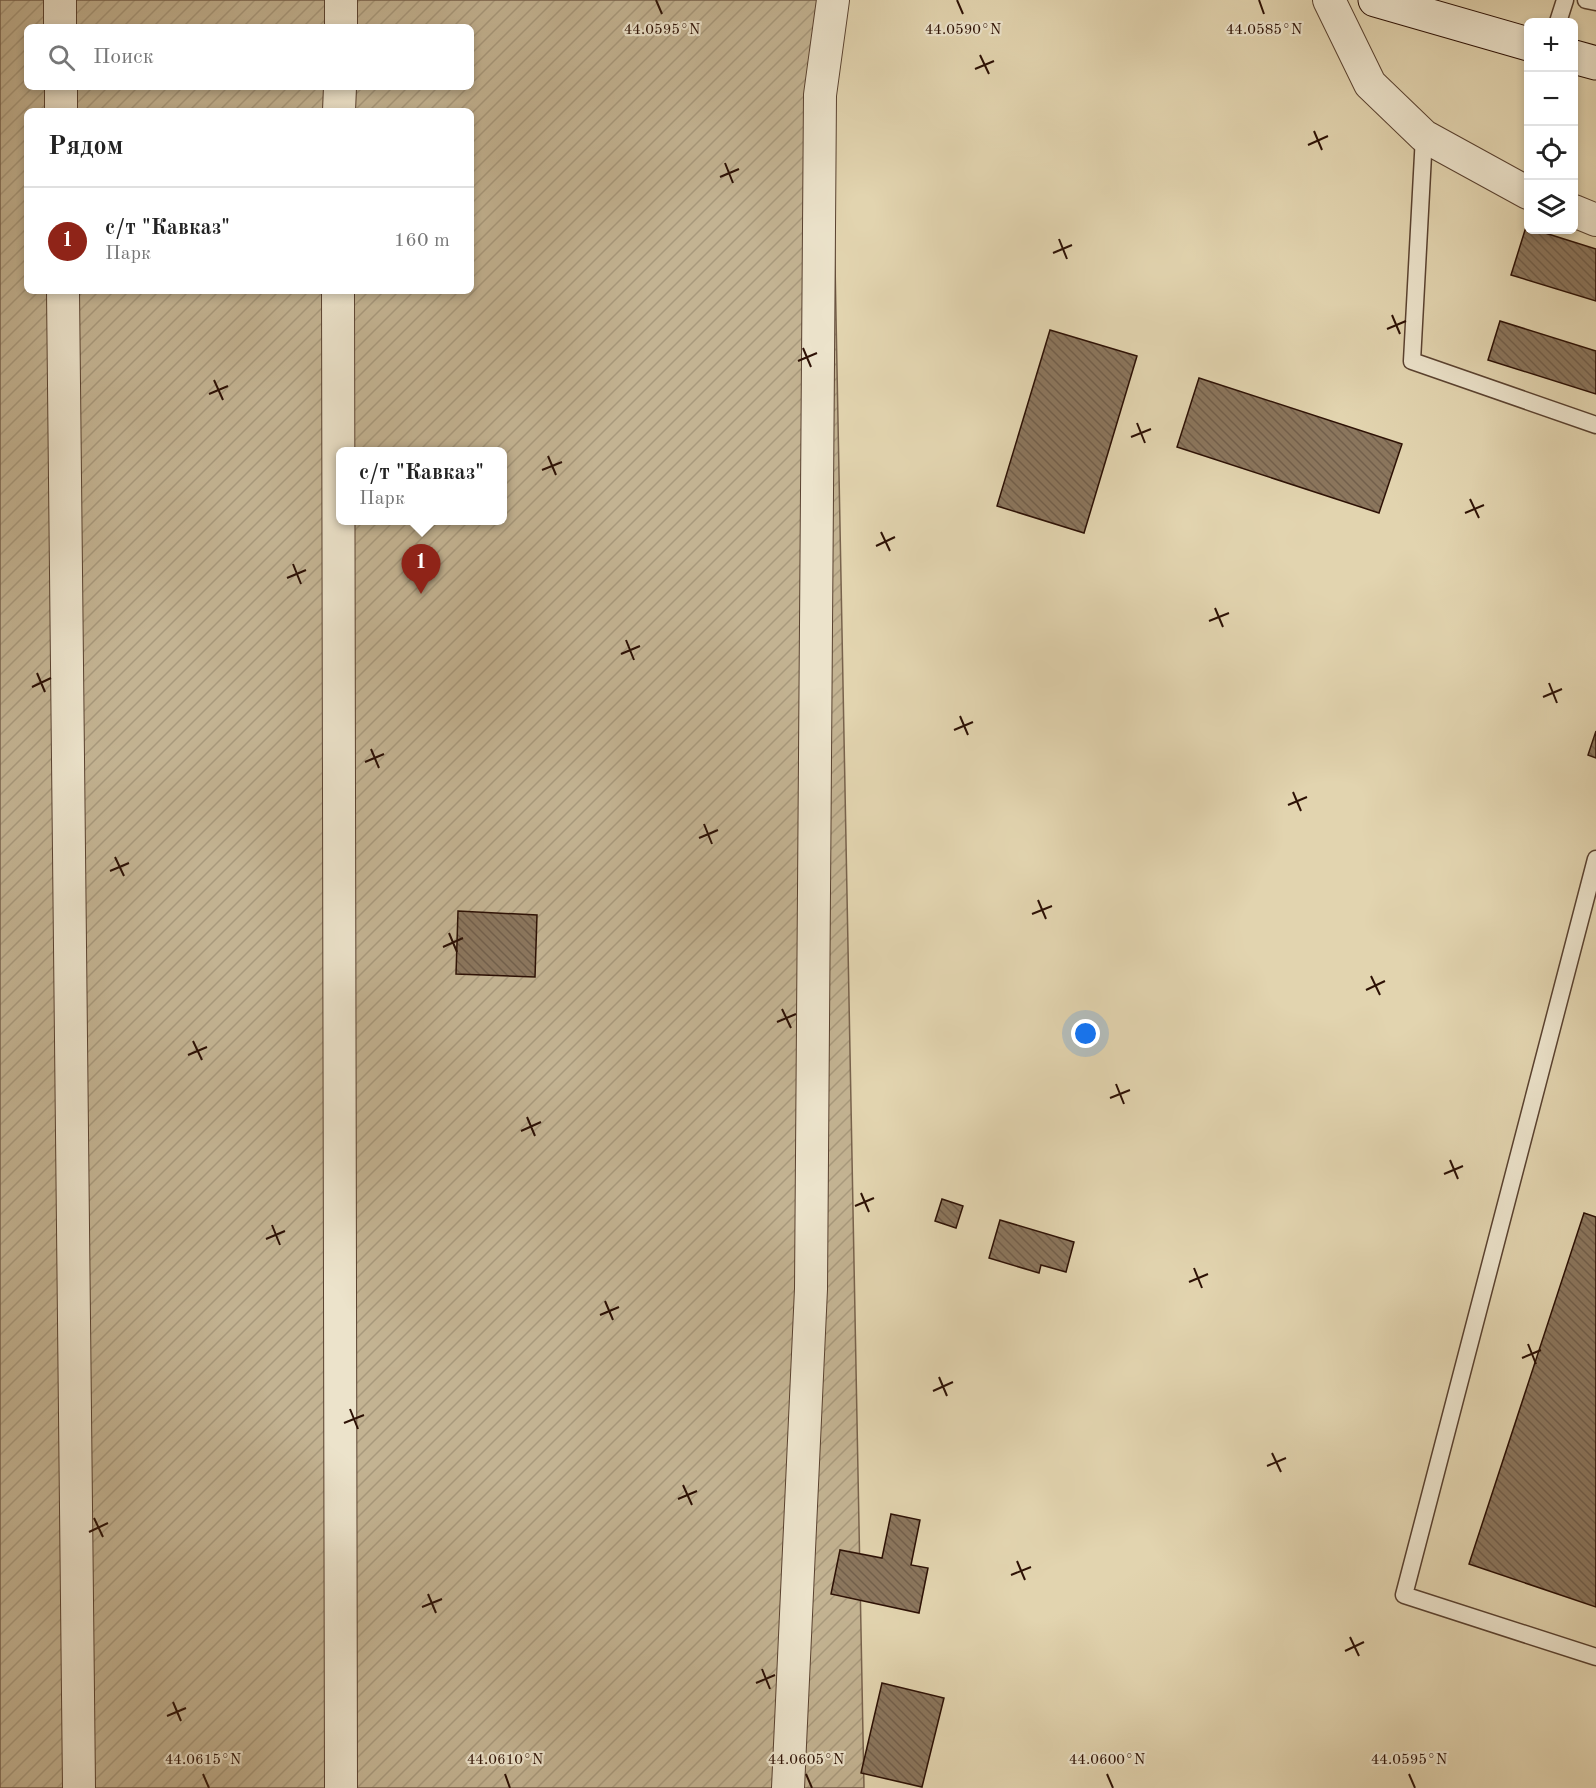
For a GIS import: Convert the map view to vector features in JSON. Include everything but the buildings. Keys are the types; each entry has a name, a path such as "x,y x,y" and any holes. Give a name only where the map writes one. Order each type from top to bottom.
{"main road":[{"path":"1375,0 1524,43"},
{"path":"1578,58 1596,63"}],"street":[{"path":"60,0 60,24"},
{"path":"341,0 341,24"},
{"path":"788,1788 811,1289 820,95 833,0"},
{"path":"1329,0 1370,84 1424,136 1524,192"},
{"path":"61,90 61,108"},
{"path":"339,108 340,90"},
{"path":"1578,213 1596,220"},
{"path":"63,294 79,1788"},
{"path":"338,294 338,447"},
{"path":"338,525 340,1788"}],"lane":[{"path":"1559,18 1565,0"},
{"path":"1586,0 1596,2"},
{"path":"1424,136 1412,362 1596,425"},
{"path":"1596,859 1404,1595 1596,1658"}],"shaded area":[{"path":"0,0 830,0 864,1788 0,1788"}],"place":[{"name":"с/т \"Кавказ\"","path":"421,594"}]}
